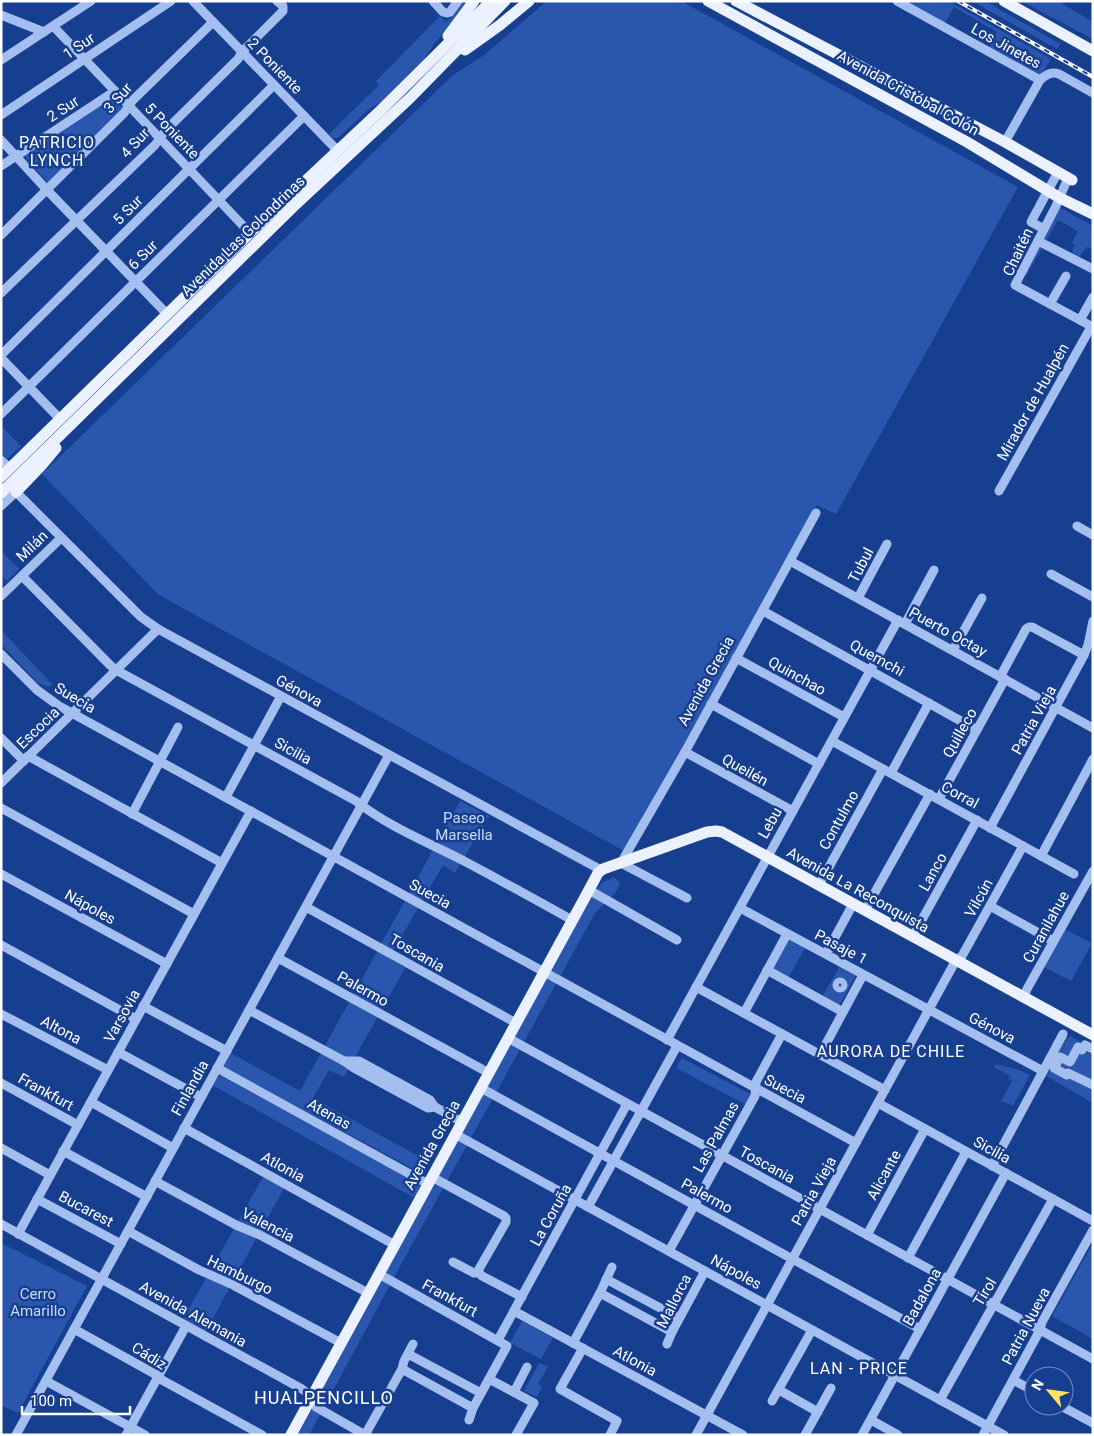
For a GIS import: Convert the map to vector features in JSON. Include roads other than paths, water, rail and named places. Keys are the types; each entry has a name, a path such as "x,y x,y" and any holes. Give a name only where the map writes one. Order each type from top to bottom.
{"main road":[{"path":"428,64 474,1"},
{"name":"Avenida Las Golondrinas","path":"1,493 167,314 428,64 491,1"},
{"name":"Avenida Las Golondrinas","path":"6,473 64,423 410,98 505,1"},
{"path":"447,62 495,29 529,1"},
{"name":"Avenida Cristóbal Colón","path":"708,1 967,142 1060,198 1093,214"},
{"name":"Avenida Cristóbal Colón","path":"736,1 1005,142 1066,177"},
{"path":"1004,1 1093,50"},
{"path":"250,233 252,240 250,249"},
{"path":"16,492 46,460 64,423"},
{"name":"Avenida La Reconquista","path":"601,870 707,832 722,832 1093,1035"},
{"name":"Avenida Grecia","path":"291,1435 601,870"}],"street":[{"name":"1 Sur","path":"1,115 171,1"},
{"name":"2 Poniente","path":"193,1 337,150"},
{"path":"433,1 443,12 447,13 450,12 458,1"},
{"name":"Los Jinetes","path":"897,1 1040,80 1005,142"},
{"path":"1,60 87,2"},
{"name":"4 Sur","path":"1,293 155,145 165,131 238,60 242,52 282,13 280,4"},
{"path":"1,15 44,32"},
{"name":"3 Sur","path":"1,234 213,22"},
{"name":"5 Poniente","path":"53,26 250,233"},
{"path":"1040,80 1049,73 1055,73 1093,93"},
{"name":"5 Sur","path":"1,356 274,85"},
{"name":"2 Sur","path":"1,166 115,91"},
{"name":"6 Sur","path":"1,414 304,116"},
{"path":"1,140 76,221 167,314"},
{"path":"1044,229 1031,222 1049,191 1066,177"},
{"name":"Chaitén","path":"1066,177 1060,198 1015,285 1092,327"},
{"path":"1038,241 1093,269"},
{"path":"1050,304 1066,276"},
{"path":"1080,320 1093,297"},
{"name":"Mirador de Hualpén","path":"999,491 1092,327"},
{"path":"1,356 64,423"},
{"path":"1,460 6,473"},
{"path":"1,506 16,492"},
{"name":"Génova","path":"16,492 142,617 158,630 601,870"},
{"name":"Avenida Grecia","path":"621,863 685,752 816,513"},
{"path":"1077,526 1093,535"},
{"name":"Milán","path":"1,596 61,538"},
{"name":"Tubul","path":"858,598 887,544"},
{"name":"Puerto Octay","path":"790,561 1093,728"},
{"name":"Lebu","path":"667,1040 870,670 934,570"},
{"path":"1051,574 1093,597"},
{"name":"Sicilia","path":"22,576 116,670 356,801 361,806 428,844 464,861 572,920"},
{"path":"953,650 982,598"},
{"name":"Quemchi","path":"763,611 977,730"},
{"name":"Patria Vieja","path":"990,828 1084,655 1093,622"},
{"name":"Quilleco","path":"939,800 977,730 1029,626 1084,655"},
{"name":"Escocia","path":"1,783 158,630"},
{"name":"Suecia","path":"1,654 42,694 72,714 856,1143"},
{"name":"Quinchao","path":"736,658 844,717"},
{"path":"226,797 281,696"},
{"name":"Contulmo","path":"819,885 929,703"},
{"path":"711,704 819,764"},
{"path":"132,814 178,726"},
{"path":"1,738 26,759 222,863"},
{"name":"Corral","path":"832,740 1074,874"},
{"name":"Queilén","path":"685,752 793,811"},
{"name":"Finlandia","path":"18,1434 74,1328 389,755"},
{"path":"1041,856 1093,759"},
{"path":"865,910 930,794"},
{"path":"1,808 194,914"},
{"name":"Varsovia","path":"18,1234 251,811"},
{"name":"Lanco","path":"913,936 977,820"},
{"name":"Vilcún","path":"956,960 962,956 1023,846"},
{"path":"621,863 686,898"},
{"name":"Curanilahue","path":"1024,998 1053,941 1093,871"},
{"name":"Nápoles","path":"1,874 166,964"},
{"path":"589,890 678,940"},
{"path":"826,954 853,904"},
{"name":"Toscania","path":"306,906 410,966 516,1023"},
{"path":"990,906 1053,941"},
{"name":"Pasaje 1","path":"740,908 928,1010"},
{"path":"744,1013 787,934"},
{"path":"1,945 136,1019"},
{"name":"Palermo","path":"278,958 489,1073"},
{"name":"Patria Vieja","path":"696,1435 956,960"},
{"path":"767,970 843,1012"},
{"path":"820,1055 863,975"},
{"path":"696,987 885,1090"},
{"path":"143,1006 226,1051"},
{"path":"249,1010 424,1106 435,1107 462,1122"},
{"name":"Génova","path":"928,1010 1043,1071"},
{"name":"Altona","path":"1,1014 108,1070"},
{"path":"756,1089 756,1082 782,1034"},
{"path":"992,1166 1063,1034"},
{"name":"Toscania","path":"508,1038 1093,1359"},
{"path":"1093,1049 1085,1045 1082,1050 1078,1048 1070,1062 1060,1057 1054,1068 1093,1085"},
{"name":"La Coruña","path":"588,1207 677,1046"},
{"path":"118,1052 201,1097"},
{"name":"Atenas","path":"217,1068 430,1180 504,1216 506,1222 479,1273"},
{"name":"Frankfurt","path":"1,1083 78,1125"},
{"name":"Palermo","path":"481,1088 920,1329"},
{"name":"Las Palmas","path":"669,1251 722,1156 756,1089"},
{"name":"Frankfurt","path":"91,1102 174,1148"},
{"name":"Sicilia","path":"878,1103 1093,1221"},
{"name":"La Coruña","path":"498,1340 628,1104"},
{"name":"Atlonia","path":"184,1128 395,1245"},
{"name":"Alicante","path":"867,1235 925,1129"},
{"name":"Nápoles","path":"455,1134 1004,1435"},
{"path":"1,1148 50,1175"},
{"path":"63,1151 147,1197"},
{"name":"Badalona","path":"908,1258 966,1152"},
{"name":"Badalona","path":"862,1435 1006,1173"},
{"name":"Valencia","path":"156,1181 368,1294"},
{"name":"Bucarest","path":"37,1199 121,1244"},
{"name":"Tirol","path":"940,1400 1053,1199"},
{"name":"Avenida Alemania","path":"1,1224 302,1389 317,1408 365,1435"},
{"name":"Hamburgo","path":"128,1230 199,1270 233,1285 341,1343"},
{"name":"Patria Nueva","path":"983,1435 1093,1230"},
{"path":"453,1262 472,1272 479,1273 522,1297"},
{"path":"573,1343 612,1267"},
{"name":"Mallorca","path":"667,1344 705,1271"},
{"name":"Frankfurt","path":"379,1274 507,1346 489,1379"},
{"path":"606,1279 679,1318"},
{"path":"600,1293 672,1332"},
{"name":"Atlonia","path":"514,1311 743,1435"},
{"path":"128,1431 186,1326"},
{"name":"Cádiz","path":"74,1328 162,1380 262,1435"},
{"path":"772,1401 812,1330"},
{"path":"365,1435 402,1369 413,1344"},
{"path":"583,1348 560,1389 617,1421 610,1435"},
{"path":"408,1354 481,1394"},
{"path":"514,1392 526,1367"},
{"path":"402,1369 473,1408"},
{"path":"469,1420 473,1408 489,1379 534,1403 516,1435"},
{"path":"1013,1380 1024,1386"},
{"path":"46,1381 128,1431 144,1435"},
{"path":"805,1435 831,1388"},
{"path":"779,1390 818,1412"},
{"path":"1074,1413 1093,1424"},
{"path":"871,1420 898,1435"}],"railway":[{"path":"958,1 1093,77"}],"district":[{"name":"PATRICIO LYNCH","path":"57,151"},
{"name":"AURORA DE CHILE","path":"891,1051"},
{"name":"LAN - PRICE","path":"859,1368"},
{"name":"HUALPENCILLO","path":"324,1398"}],"park label":[{"name":"Paseo Marsella","path":"464,826"},
{"name":"Cerro Amarillo","path":"38,1302"}]}
